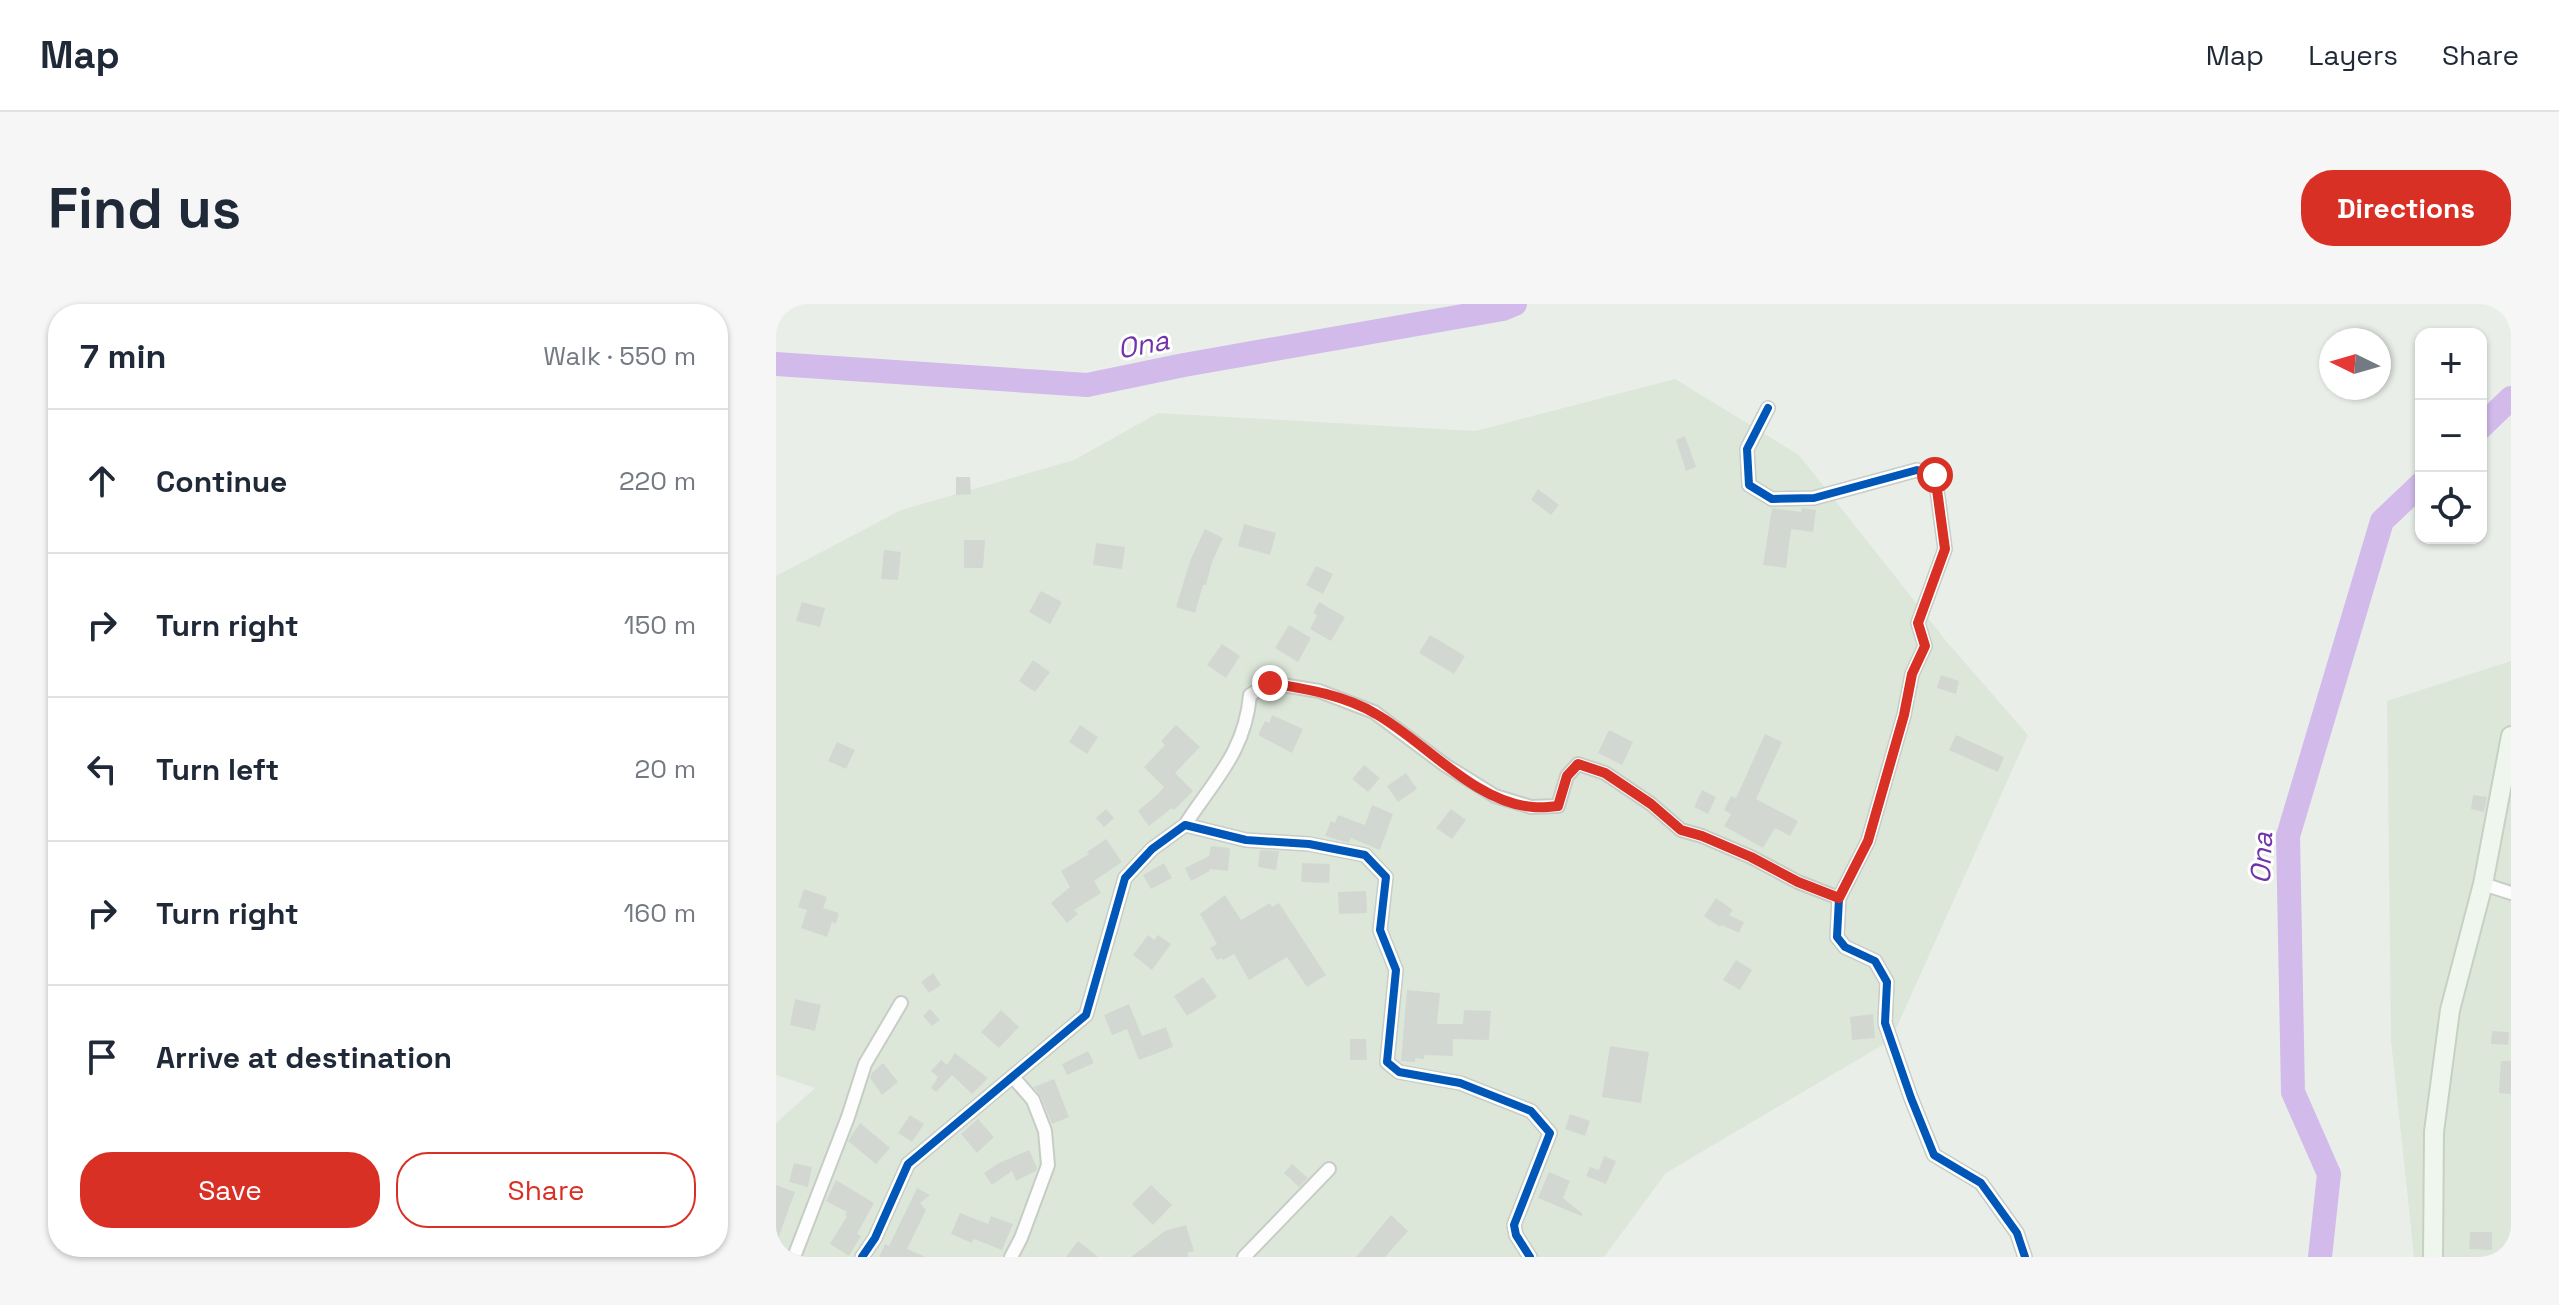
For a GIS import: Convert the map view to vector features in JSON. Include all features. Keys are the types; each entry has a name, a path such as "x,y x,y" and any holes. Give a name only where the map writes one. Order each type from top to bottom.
{"street":[{"path":"1768,408 1747,449 1749,485 1772,499 1814,498 1917,470 1935,475 1945,549 1918,623 1925,646 1912,674 1904,715 1868,841 1839,898 1837,937 1845,947 1875,961 1887,982 1885,1023 1934,1155 1981,1183 2017,1233 2025,1257"},
{"path":"862,1257 875,1238 908,1164 1086,1015 1125,878 1152,849 1185,825 1234,756 1248,720 1250,695 1270,683 1319,691 1374,712 1445,765 1495,796 1531,807 1558,806 1567,776 1578,764 1605,773 1651,804 1681,830 1751,857 1798,882 1839,898"},
{"path":"2433,1257 2434,1132 2450,1010 2483,884 2511,736"},
{"path":"1185,825 1246,840 1309,844 1365,855 1386,877 1380,930 1396,970 1387,1062 1399,1072 1460,1083 1531,1111 1550,1133 1514,1225 1516,1235 1530,1257"},
{"path":"2483,884 2511,893"},
{"path":"794,1257 865,1064 901,1003"},
{"path":"1013,1077 1033,1100 1045,1131 1048,1165 1013,1256"},
{"path":"1244,1257 1329,1169"}],"shaded area":[{"path":"1675,379 1799,455 1947,642 2028,735 1891,1040 1666,1173 1604,1257 776,1257 776,1123 815,1088 776,1075 776,576 901,510 1074,460 1158,413 1475,431"},
{"path":"2511,661 2511,1257 2414,1257 2391,1040 2387,701"}],"building":[{"path":"1685,436 1696,467 1686,471 1676,440"},
{"path":"956,477 970,477 971,494 956,495"},
{"path":"1538,489 1559,505 1551,515 1531,500"},
{"path":"1772,508 1801,512 1802,508 1816,510 1813,532 1791,529 1786,568 1763,565"},
{"path":"1244,524 1276,533 1270,555 1238,546"},
{"path":"1205,529 1223,538 1195,613 1176,607 1190,561"},
{"path":"964,540 985,540 983,568 964,568"},
{"path":"1096,543 1125,547 1122,569 1093,565"},
{"path":"884,550 901,552 898,580 881,579"},
{"path":"1316,566 1333,574 1323,594 1306,585"},
{"path":"1041,591 1062,602 1050,624 1029,612"},
{"path":"802,602 825,608 820,627 796,621"},
{"path":"1319,602 1345,617 1331,641 1310,629"},
{"path":"1289,625 1311,638 1298,662 1275,648"},
{"path":"1430,635 1465,656 1454,674 1419,653"},
{"path":"1222,644 1240,656 1226,678 1207,665"},
{"path":"1033,660 1050,672 1035,692 1019,681"},
{"path":"1941,675 1959,681 1956,694 1937,688"},
{"path":"1272,715 1303,729 1292,753 1258,735"},
{"path":"1080,725 1098,737 1087,754 1069,742"},
{"path":"1176,725 1200,747 1175,773 1193,791 1174,810 1172,808 1149,826 1138,811 1164,787 1144,767 1165,745 1161,741"},
{"path":"1609,730 1633,742 1622,765 1598,753"},
{"path":"1765,734 1782,742 1756,799 1798,821 1790,836 1775,828 1763,848 1724,826 1731,814 1724,810 1731,796 1736,798"},
{"path":"1956,735 2004,757 1998,772 1949,750"},
{"path":"837,742 855,750 846,769 828,761"},
{"path":"1364,765 1380,778 1368,792 1352,779"},
{"path":"1406,773 1417,789 1398,802 1387,786"},
{"path":"1702,790 1716,797 1708,814 1694,807"},
{"path":"2473,795 2487,797 2484,812 2471,809"},
{"path":"1372,805 1393,814 1380,850 1351,838 1349,843 1325,836 1331,821 1335,823 1338,815 1365,825"},
{"path":"1106,809 1114,818 1104,827 1096,818"},
{"path":"1451,809 1466,820 1452,839 1436,828"},
{"path":"1106,839 1122,862 1094,881 1101,893 1074,910 1078,914 1067,923 1051,903 1070,887 1061,871"},
{"path":"1211,846 1230,848 1228,871 1209,869 1191,881 1185,868 1209,856"},
{"path":"1260,850 1279,851 1276,870 1258,867"},
{"path":"1164,863 1172,878 1151,889 1143,875"},
{"path":"1302,863 1330,864 1329,883 1301,882"},
{"path":"804,889 827,897 823,908 839,913 827,937 801,928 807,910 798,907"},
{"path":"1366,891 1367,913 1339,914 1338,892"},
{"path":"1225,895 1241,920 1270,903 1272,907 1279,903 1326,975 1307,987 1287,957 1249,980 1234,954 1217,960 1210,948 1217,944 1200,914"},
{"path":"1716,898 1733,910 1729,915 1744,922 1739,933 1722,925 1720,927 1704,916"},
{"path":"1148,935 1154,940 1158,935 1171,944 1152,970 1133,955"},
{"path":"1736,960 1752,970 1740,990 1723,980"},
{"path":"933,973 941,985 929,993 921,982"},
{"path":"1203,977 1217,997 1187,1016 1174,996"},
{"path":"1407,990 1440,993 1437,1024 1463,1024 1464,1010 1491,1011 1489,1040 1453,1039 1453,1056 1424,1055 1424,1059 1415,1058 1415,1062 1401,1061"},
{"path":"795,999 821,1005 815,1031 790,1025"},
{"path":"1129,1004 1142,1036 1166,1027 1173,1047 1139,1060 1127,1029 1112,1035 1104,1015"},
{"path":"930,1009 940,1020 932,1026 923,1016"},
{"path":"1001,1010 1019,1027 999,1048 981,1032"},
{"path":"1873,1014 1875,1038 1852,1040 1850,1017"},
{"path":"2492,1031 2509,1032 2508,1045 2491,1044"},
{"path":"1350,1039 1366,1039 1367,1060 1350,1060"},
{"path":"1610,1046 1649,1052 1641,1103 1602,1097"},
{"path":"1088,1051 1094,1063 1067,1075 1062,1064"},
{"path":"955,1053 988,1078 972,1094 952,1075 936,1092 931,1088 938,1077 931,1071 941,1060 947,1065"},
{"path":"2501,1061 2511,1061 2511,1094 2499,1093"},
{"path":"883,1063 898,1082 882,1095 870,1078"},
{"path":"1054,1079 1069,1117 1052,1124 1034,1087"},
{"path":"1570,1114 1590,1121 1585,1136 1565,1129"},
{"path":"910,1115 924,1124 912,1142 898,1133"},
{"path":"978,1119 994,1137 977,1153 961,1134"},
{"path":"860,1123 890,1148 876,1164 848,1141"},
{"path":"1029,1150 1036,1171 1016,1181 1012,1171 992,1185 984,1173"},
{"path":"1604,1156 1616,1161 1606,1184 1586,1176 1590,1167 1599,1170"},
{"path":"794,1163 812,1167 808,1187 789,1182"},
{"path":"1292,1164 1308,1178 1299,1187 1284,1173"},
{"path":"1549,1172 1570,1181 1563,1198 1583,1214 1581,1216 1538,1198"},
{"path":"836,1180 874,1203 849,1256 830,1244 847,1216 847,1212 826,1201"},
{"path":"776,1185 795,1192 777,1241 776,1241"},
{"path":"1151,1185 1172,1205 1153,1225 1132,1204"},
{"path":"917,1188 930,1195 920,1203 926,1210 907,1249 926,1257 879,1257 885,1244 889,1246"},
{"path":"960,1213 988,1224 991,1216 1013,1224 1002,1250 951,1234"},
{"path":"1391,1215 1408,1231 1385,1257 1356,1257"},
{"path":"1186,1225 1194,1251 1187,1253 1189,1257 1131,1257 1165,1231"},
{"path":"2470,1232 2492,1232 2492,1250 2469,1249"},
{"path":"1078,1241 1098,1257 1066,1257"}],"waterway":[{"name":"Ona","path":"1503,304 1503,309"},
{"name":"Ona","path":"776,364 1087,385 1503,309 1515,304"},
{"name":"Ona","path":"2487,421 2511,398"},
{"name":"Ona","path":"2320,1257 2329,1174 2293,1092 2288,836 2382,521 2415,490"}],"cycle path":[{"path":"1768,408 1747,449 1749,485 1772,499 1814,498 1917,470 1935,475 1945,549 1918,623 1925,646 1912,674 1904,715 1868,841 1839,898 1837,937 1845,947 1875,961 1887,982 1885,1023 1934,1155 1981,1183 2017,1233 2025,1257"},
{"path":"862,1257 875,1238 908,1164 1086,1015 1125,878 1152,849 1185,825 1246,840 1309,844 1365,855 1386,877 1380,930 1396,970 1387,1062 1399,1072 1460,1083 1531,1111 1550,1133 1514,1225 1516,1235 1530,1257"}],"route":[{"path":"1270,683 1319,691 1374,712 1445,765 1495,796 1531,807 1558,806 1567,776 1578,764 1605,773 1651,804 1681,830 1751,857 1798,882 1839,898 1868,841 1904,715 1912,674 1925,646 1918,623 1945,549 1935,475"}]}
